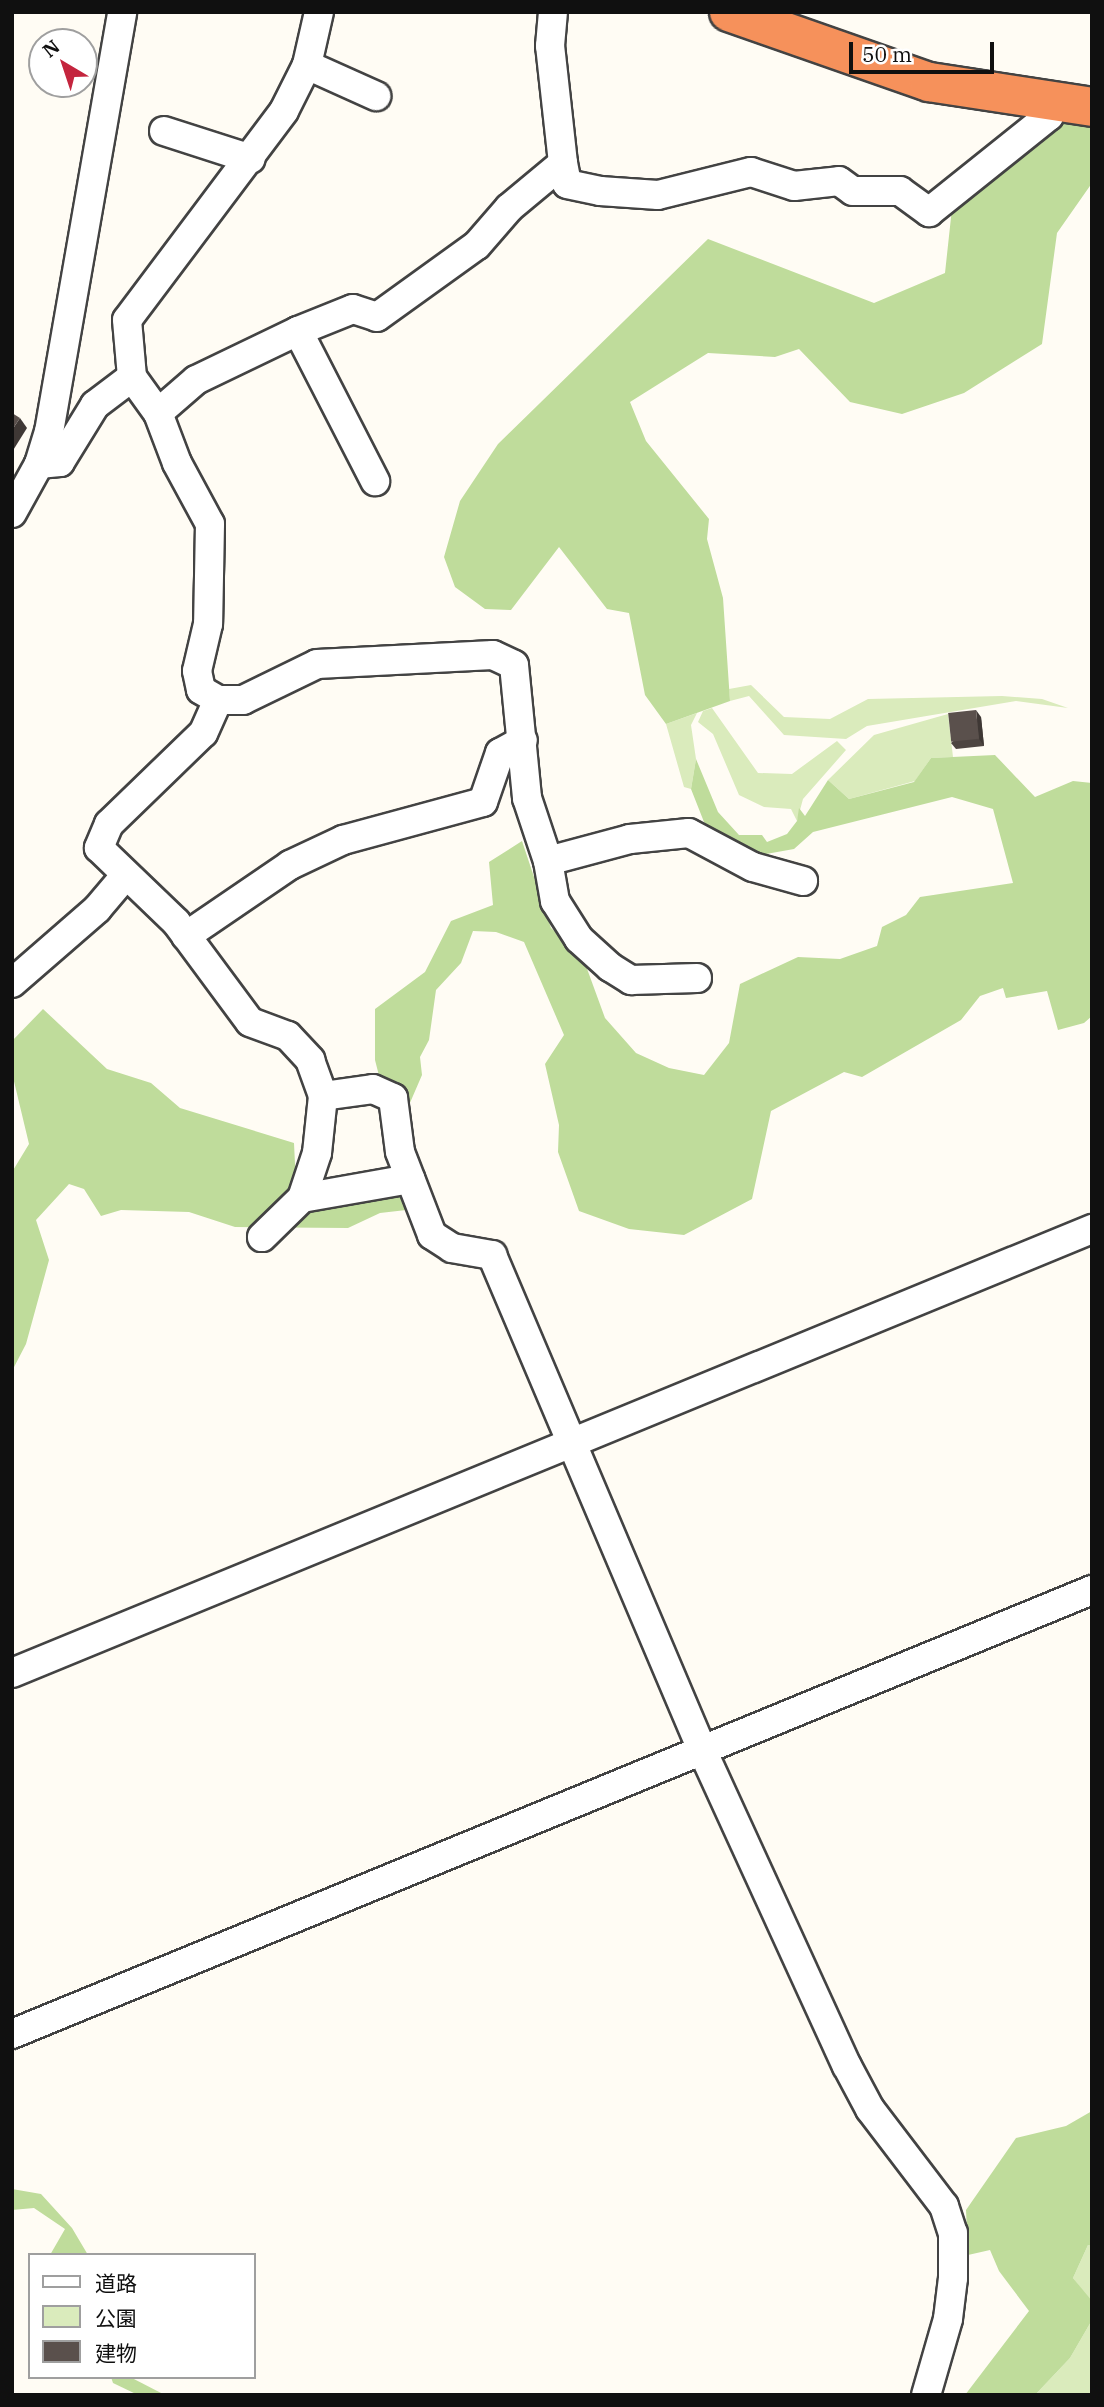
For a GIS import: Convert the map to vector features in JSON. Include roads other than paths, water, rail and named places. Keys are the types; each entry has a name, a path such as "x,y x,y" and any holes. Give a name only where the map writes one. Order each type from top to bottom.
{"highway":[{"path":"746,15 929,82 1054,104 1092,107"},
{"path":"894,68 999,83 1092,87"}],"street":[{"path":"12,513 39,464 54,408 122,12"},
{"path":"319,12 307,65 284,111 251,159 127,320 132,377 159,413 177,463 210,524 208,624 197,671 201,690 218,700 243,700 317,664 493,655 514,665 523,740 520,755 527,798 548,861 555,901 579,939 610,967 631,980 697,978"},
{"path":"553,12 550,46 567,184 600,191 658,195 751,172 794,187 839,181 853,191 900,191 929,212 1049,116 1054,104"},
{"path":"307,65 376,96"},
{"path":"164,131 251,159"},
{"path":"159,413 195,380 298,331 353,309 377,317 477,245 509,208 563,163"},
{"path":"298,331 375,481"},
{"path":"39,464 60,461 95,405 132,377"},
{"path":"218,700 203,733 109,824 99,848 124,877 186,936 250,1022 288,1036 310,1060 323,1096 317,1153 302,1198 262,1237"},
{"path":"186,936 290,865 343,840 483,802 500,753 523,740"},
{"path":"548,861 631,839 689,833 754,867 803,881"},
{"path":"12,983 97,909 124,877"},
{"path":"323,1096 373,1089 393,1098 400,1152 432,1235 452,1248 492,1255 703,1752 870,2109 944,2206 953,2233 953,2278 948,2319 926,2395"},
{"path":"302,1198 410,1179"},
{"path":"12,1673 1092,1229"},
{"path":"12,2034 703,1752 769,1720 1092,1590"}]}
